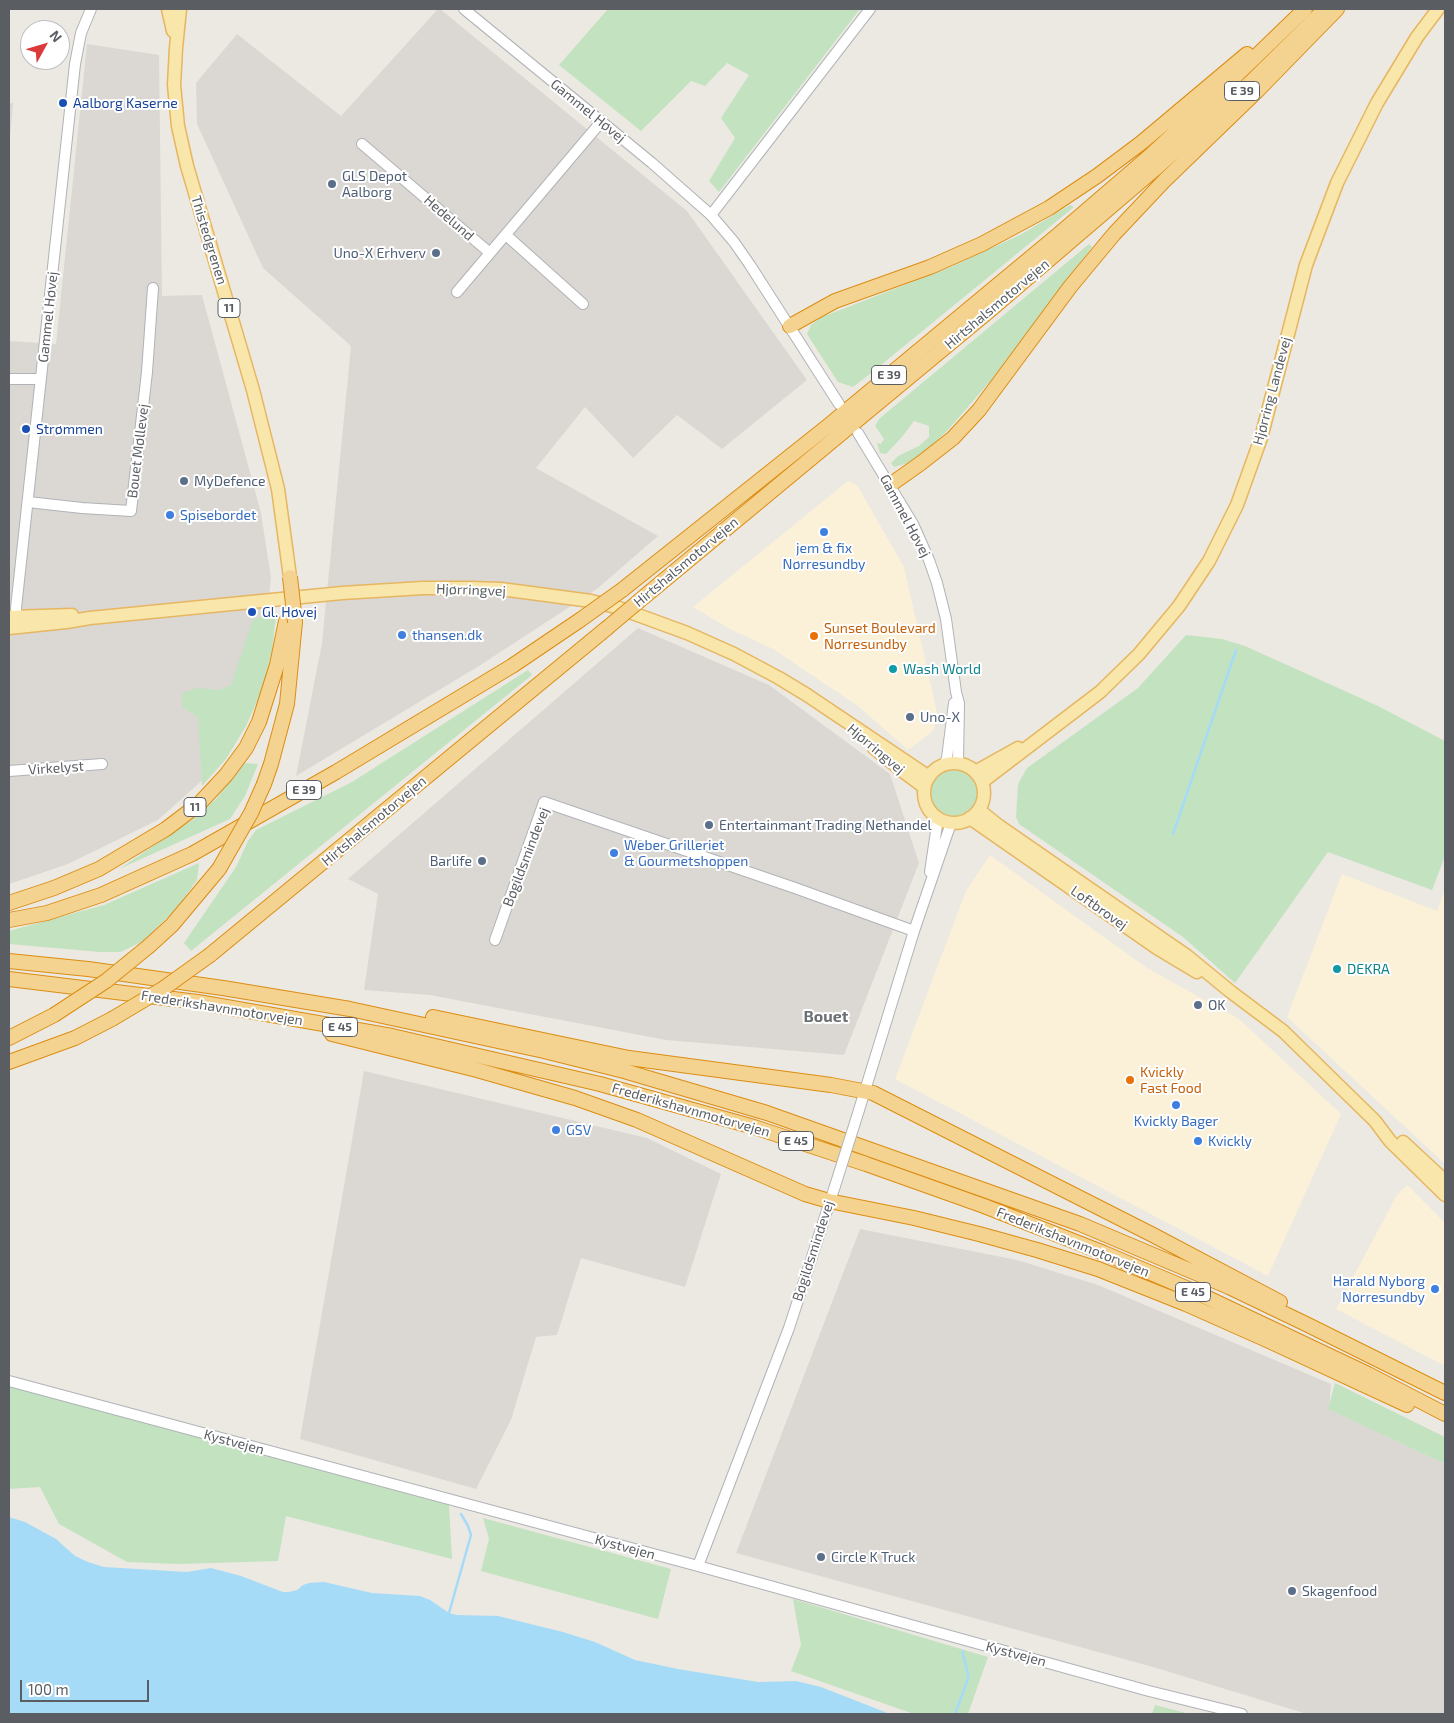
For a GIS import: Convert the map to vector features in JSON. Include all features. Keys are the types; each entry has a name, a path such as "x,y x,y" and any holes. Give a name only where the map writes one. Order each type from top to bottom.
{"highway":[{"path":"790,326 835,301 930,267 982,244 1049,208 1096,176 1190,104 1298,9"},
{"name":"Hirtshalsmotorvejen","path":"9,920 47,913 101,895 192,854 336,772 512,666 580,620 622,590 821,432 1058,235 1218,94 1305,9"},
{"name":"Hirtshalsmotorvejen","path":"9,1062 75,1038 112,1019 164,988 210,955 990,310 1148,176 1251,82 1325,9"},
{"path":"890,485 953,438 979,410 1070,287 1114,234 1164,181 1338,9"},
{"name":"11","path":"9,1038 54,1015 106,981 172,925 219,869 251,813 264,784 287,704 290,573"},
{"name":"11","path":"9,903 54,888 99,869 166,829 199,804 226,775 246,748 259,722 290,622"},
{"name":"Frederikshavnmotorvejen","path":"9,961 88,968 350,1009 544,1051 767,1113 971,1184 1099,1232 1228,1287 1444,1392"},
{"name":"Frederikshavnmotorvejen","path":"9,979 198,1002 392,1036 600,1084 754,1127 984,1206 1104,1253 1191,1290 1368,1374 1445,1414"},
{"path":"223,988 350,1002 463,1022 629,1058 865,1091 879,1096 1153,1235 1444,1392"},
{"path":"198,1002 401,1051 575,1098 637,1120 805,1194 979,1234 1098,1269 1186,1304 1267,1340 1445,1424"}],"main road":[{"name":"Thistedgrenen","path":"168,9 176,48"},
{"name":"Thistedgrenen","path":"180,9 174,85 178,126 187,166 253,390 278,489 290,573"},
{"name":"Hjørring Landevej","path":"978,777 1046,732 1100,692 1139,654 1179,606 1209,561 1237,505 1261,438 1306,265 1337,183 1377,103 1417,37 1438,9"},
{"name":"Hjørringvej","path":"13,622 66,622 342,593 423,588 471,588 591,601 616,607 687,633 765,670 828,709 926,782"},
{"path":"958,763 964,765 978,777 984,796 974,814 960,822 950,823 938,818 926,805 924,799 926,782 933,772 944,765 958,763"},
{"name":"Loftbrovej","path":"974,814 999,826 1171,945 1289,1036 1375,1121 1390,1140 1445,1195"},
{"name":"Loftbrovej","path":"1375,1121 1396,1136 1445,1181"}],"street":[{"name":"Gammel Høvej","path":"13,622 76,64 81,33 91,9"},
{"name":"Gammel Høvej","path":"464,9 652,163 711,215 734,242 839,404"},
{"path":"711,215 870,9"},
{"path":"457,292 601,122"},
{"name":"Hedelund","path":"362,144 490,253"},
{"path":"506,235 583,304"},
{"name":"Bouet Møllevej","path":"28,502 131,511 148,362 153,288"},
{"path":"9,379 41,378"},
{"name":"Gammel Høvej","path":"858,433 916,531 937,583 949,636 959,703 958,763"},
{"name":"Gammel Høvej","path":"944,765 947,758 956,692"},
{"name":"Virkelyst","path":"9,771 102,764"},
{"name":"Bøgildsmindevej","path":"495,940 544,802 914,931"},
{"name":"Bøgildsmindevej","path":"927,891 938,818"},
{"name":"Bøgildsmindevej","path":"698,1566 789,1328 950,823"},
{"name":"Kystvejen","path":"9,1381 698,1566 1149,1691 1242,1714"}],"shaded area":[{"path":"438,9 687,211 807,380 722,449 677,415 633,458 585,407 536,468 658,536 597,589 479,666 296,776 322,643 351,346 263,268 197,124 196,83 237,34 341,116"},
{"path":"87,44 159,55 162,296 202,295 261,513 271,578 265,635 206,777 158,820 68,864 9,884 9,341 56,344"},
{"path":"9,103 13,103 9,150"},
{"path":"848,481 857,485 904,567 938,717 933,731 908,750 858,706 773,649 730,629 693,607"},
{"path":"638,628 769,685 890,774 919,863 844,1055 666,1040 430,995 364,990 378,894 348,879"},
{"path":"990,855 1147,968 1239,1019 1341,1114 1268,1276 895,1079 966,891"},
{"path":"1342,874 1437,911 1445,889 1445,1164 1287,1017"},
{"path":"364,1071 647,1138 721,1174 685,1287 581,1258 557,1335 536,1337 511,1420 476,1489 300,1439"},
{"path":"1407,1185 1445,1223 1445,1366 1336,1309 1397,1195"},
{"path":"860,1229 1017,1260 1098,1285 1331,1384 1329,1409 1445,1464 1445,1714 1307,1714 1153,1667 736,1553"}],"green space":[{"path":"608,9 860,9 719,192 709,181 735,138 721,118 749,75 727,63 705,86 691,81 641,131 559,65"},
{"path":"1070,205 1074,207 853,387 838,382 807,334 811,325 822,317 951,267 1022,234"},
{"path":"1089,244 1092,247 992,379 948,430 924,453 905,464 894,467 891,463 898,456 919,446 929,437 929,426 914,421 886,454 880,453 877,443 881,444 884,439 875,426 879,419"},
{"path":"276,615 272,652 262,690 246,726 226,759 202,786 198,717 182,707 182,693 197,688 219,690 231,685 253,619"},
{"path":"1186,635 1222,639 1245,646 1378,706 1445,741 1445,856 1432,890 1328,852 1235,983 1183,937 1019,824 1016,817 1018,784 1027,768 1138,688"},
{"path":"528,670 532,675 191,951 184,943 236,867 248,841 256,830 352,782"},
{"path":"244,763 258,764 245,796 230,819 119,869 195,818 216,799"},
{"path":"959,770 963,771 973,780 976,784 976,802 967,812 959,816 949,816 941,812 932,802 931,788 935,780 945,771"},
{"path":"199,863 197,880 176,909 143,941 121,952 9,944 9,931 104,905"},
{"path":"1335,1383 1445,1437 1445,1464 1328,1409"},
{"path":"9,1386 449,1505 452,1559 286,1516 278,1561 179,1564 127,1562 59,1524 40,1487 9,1489"},
{"path":"483,1518 671,1569 658,1619 481,1571 489,1539"},
{"path":"793,1599 988,1657 968,1714 914,1714 791,1671 801,1645"},
{"path":"1155,1705 1190,1714 1152,1714"}],"water":[{"path":"9,1517 25,1522 56,1539 75,1556 104,1567 187,1572 211,1568 241,1576 283,1592 297,1590 309,1583 324,1582 372,1593 420,1596 430,1600 449,1613 457,1615 498,1616 563,1632 595,1642 635,1660 758,1682 796,1681 821,1687 890,1714 9,1714"}],"waterway":[{"path":"1173,834 1236,650"},
{"path":"449,1613 471,1535 461,1514"},
{"path":"955,1714 968,1679 963,1651"}],"place":[{"name":"Aalborg Kaserne","path":"63,103"},
{"name":"GLS Depot Aalborg","path":"332,184"},
{"name":"Uno-X Erhverv","path":"436,253"},
{"name":"Strømmen","path":"26,429"},
{"name":"MyDefence","path":"184,481"},
{"name":"Spisebordet","path":"170,515"},
{"name":"jem & fix Nørresundby","path":"824,532"},
{"name":"Gl. Høvej","path":"252,612"},
{"name":"thansen.dk","path":"402,635"},
{"name":"Sunset Boulevard Nørresundby","path":"814,636"},
{"name":"Wash World","path":"893,669"},
{"name":"Uno-X","path":"910,717"},
{"name":"Entertainmant Trading Nethandel","path":"709,825"},
{"name":"Weber Grilleriet & Gourmetshoppen","path":"614,853"},
{"name":"Barlife","path":"482,861"},
{"name":"DEKRA","path":"1337,969"},
{"name":"OK","path":"1198,1005"},
{"name":"Kvickly Fast Food","path":"1130,1080"},
{"name":"Kvickly Bager","path":"1176,1105"},
{"name":"GSV","path":"556,1130"},
{"name":"Kvickly","path":"1198,1141"},
{"name":"Harald Nyborg Nørresundby","path":"1435,1289"},
{"name":"Circle K Truck","path":"821,1557"},
{"name":"Skagenfood","path":"1292,1591"}],"district":[{"name":"Bouet","path":"826,1017"}]}
